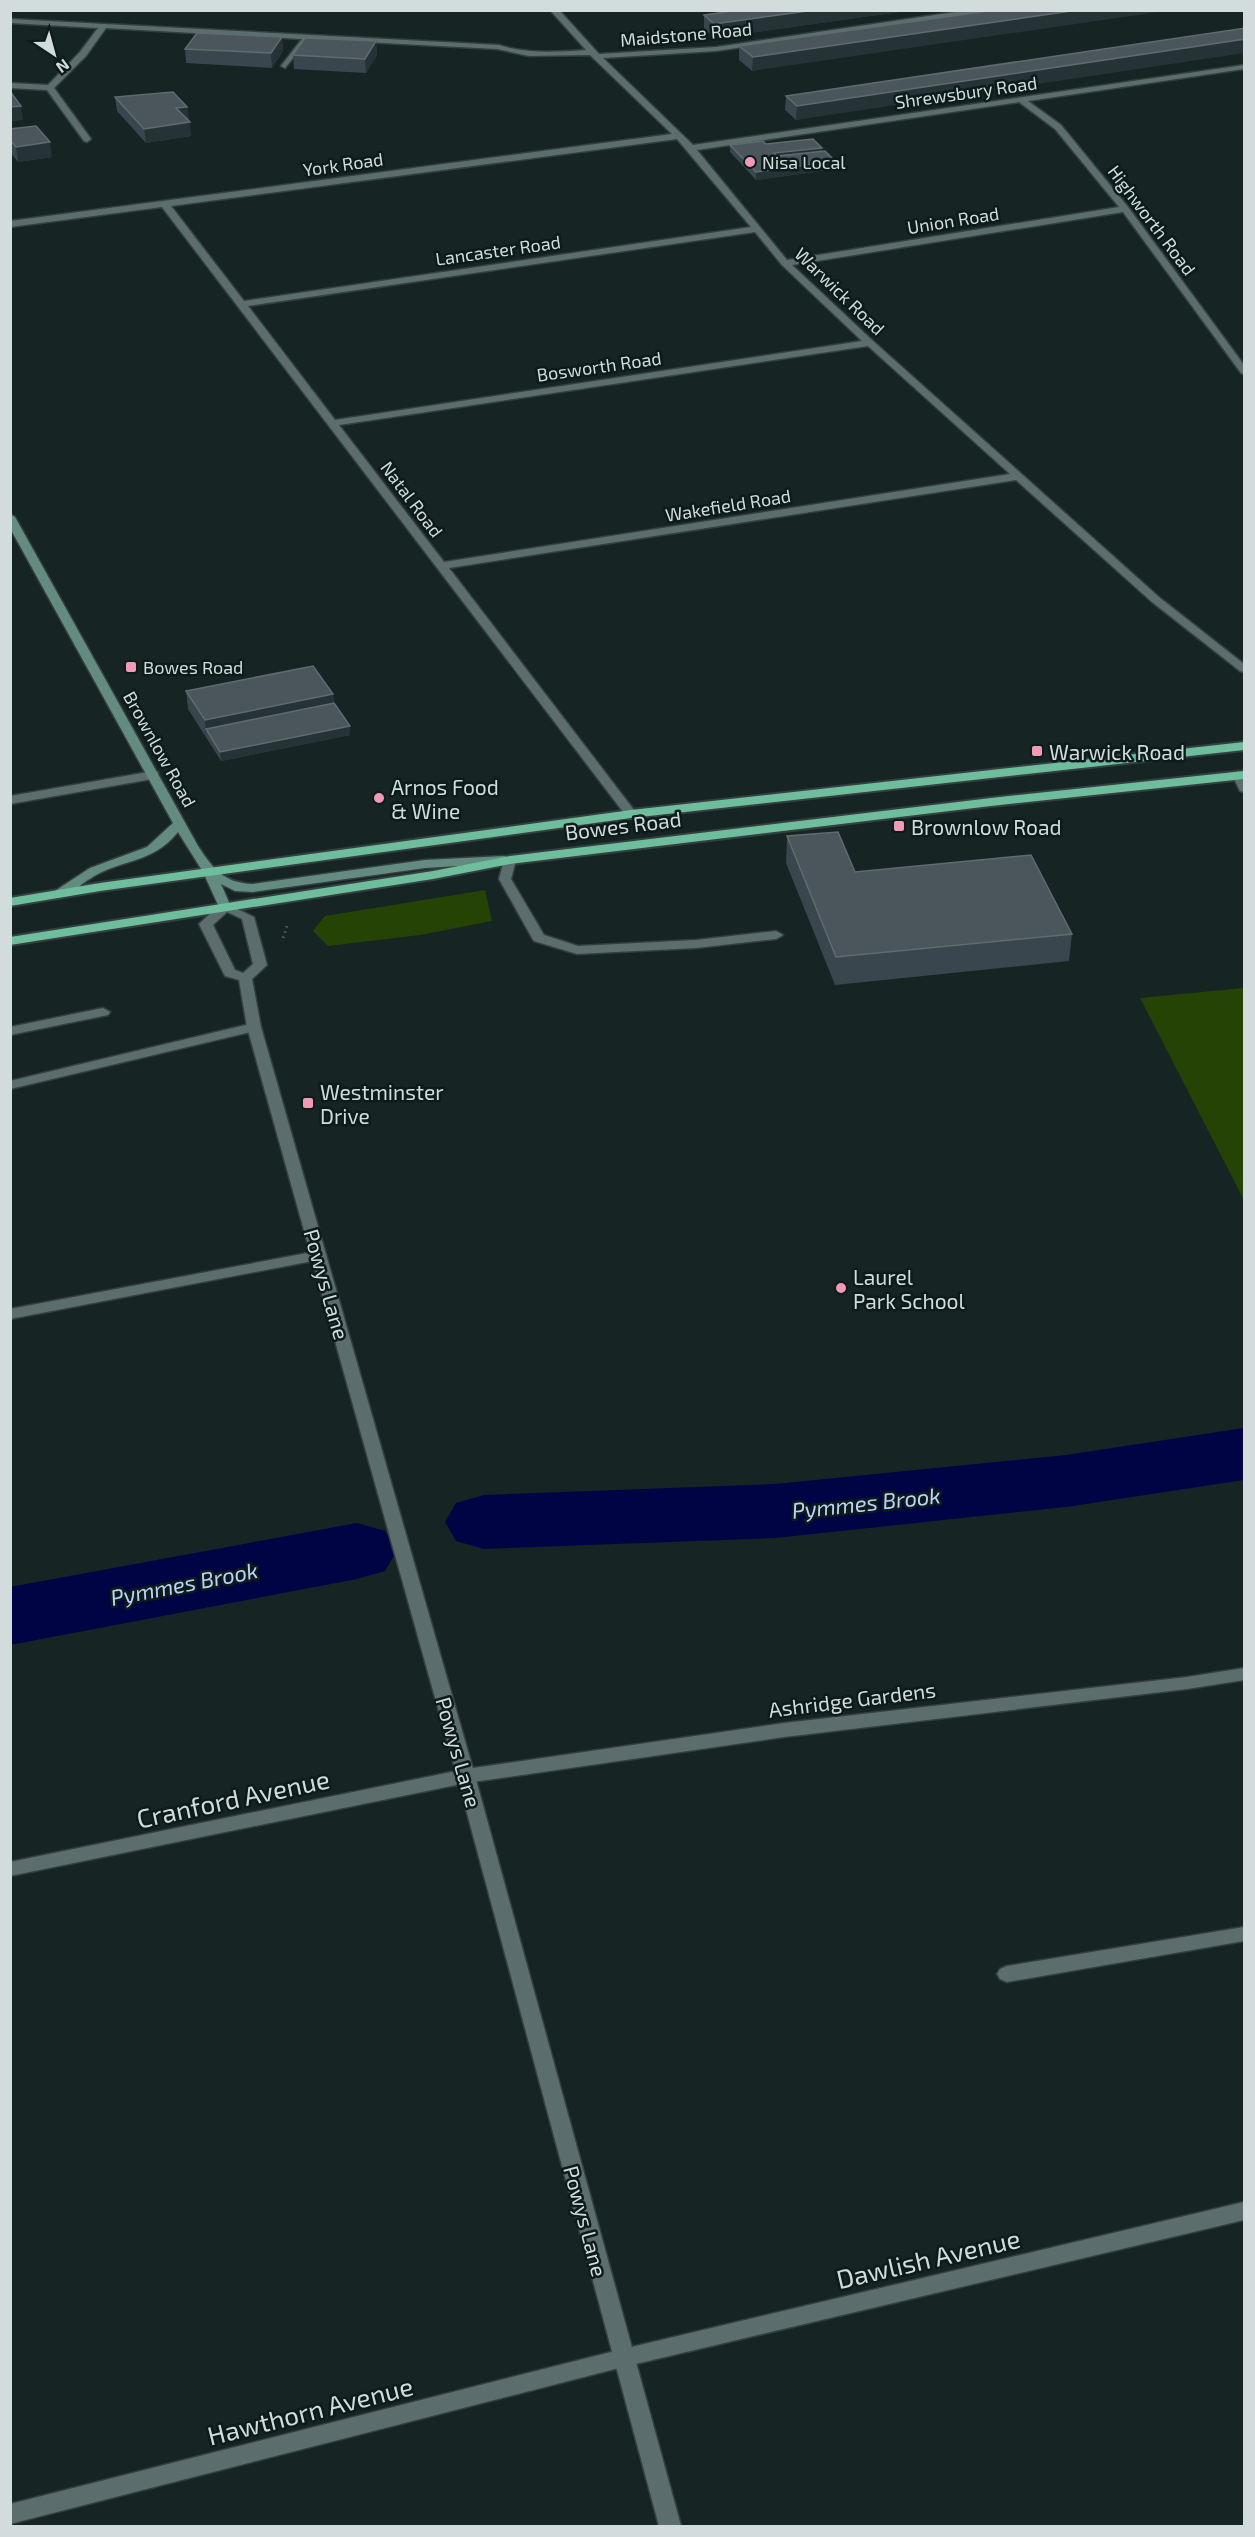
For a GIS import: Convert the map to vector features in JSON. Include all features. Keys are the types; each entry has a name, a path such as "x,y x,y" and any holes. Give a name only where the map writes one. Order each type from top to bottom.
{"highway":[{"name":"Bowes Road","path":"10,902 631,814 1245,746"},
{"name":"Bowes Road","path":"10,941 433,875 510,860 990,802 1242,779"}],"main road":[{"name":"Brownlow Road","path":"10,517 154,774 179,823 209,872"},
{"path":"60,894 98,869 151,851 165,841 179,823"},
{"path":"209,872 235,887 253,888 425,864 510,860"},
{"path":"209,872 225,907"}],"street":[{"name":"Warwick Road","path":"554,10 691,148 786,263 870,343 1156,600 1245,669"},
{"name":"Maidstone Road","path":"307,37 499,46 503,51 530,53 596,54 716,49 989,10"},
{"path":"10,21 307,37"},
{"path":"50,88 83,54 104,26"},
{"path":"285,66 307,37"},
{"name":"Shrewsbury Road","path":"691,148 1245,67"},
{"path":"10,85 50,88 87,139"},
{"name":"Highworth Road","path":"1021,100 1058,127 1125,209 1245,371"},
{"name":"York Road","path":"10,225 679,135"},
{"name":"Natal Road","path":"165,204 631,814"},
{"name":"Union Road","path":"786,263 1125,209"},
{"name":"Lancaster Road","path":"242,304 759,229"},
{"name":"Bosworth Road","path":"333,423 870,343"},
{"name":"Wakefield Road","path":"442,566 1019,477"},
{"path":"10,800 154,774"},
{"path":"510,860 505,879 539,938 576,950 696,944 776,935"},
{"path":"225,907 248,917 258,952 260,965 245,978 230,973 207,924 225,907"},
{"name":"Powys Lane","path":"245,978 254,1028 466,1776 670,2526"},
{"path":"10,1031 103,1012"},
{"path":"10,1085 254,1028"},
{"path":"10,1314 318,1256"},
{"name":"Ashridge Gardens","path":"466,1776 784,1730 1187,1683 1245,1674"},
{"name":"Cranford Avenue","path":"10,1869 466,1776"},
{"path":"1007,1974 1245,1934"},
{"name":"Dawlish Avenue","path":"623,2358 1245,2211"},
{"name":"Hawthorn Avenue","path":"10,2514 623,2358"}],"path":[{"path":"282,940 288,922 293,919"}],"green space":[{"path":"485,890 492,921 420,935 328,946 313,931 325,916"},
{"path":"1244,988 1244,1200 1140,998"},
{"path":"51,1596 56,1616 11,1625 11,1603"}],"building":[{"path":"739,10 815,10 714,24 704,15"},
{"path":"995,10 1078,10 753,57 739,46"},
{"path":"1245,28 1245,39 797,106 786,96"},
{"path":"197,33 282,37 271,53 185,49"},
{"path":"305,38 376,41 365,59 293,55"},
{"path":"10,91 21,106 10,107"},
{"path":"173,92 187,107 176,108 190,122 144,129 115,97"},
{"path":"36,126 50,142 16,147 10,140 10,129"},
{"path":"813,139 822,148 774,153 777,156 825,151 835,161 756,172 730,145 763,141 766,144"},
{"path":"313,666 333,694 205,720 186,691"},
{"path":"334,703 350,726 220,752 206,729"},
{"path":"838,832 855,872 1031,855 1072,934 836,957 787,836"}],"waterway":[{"name":"Pymmes Brook","path":"484,1522 775,1511 1066,1481 1244,1454"},
{"name":"Pymmes Brook","path":"10,1616 357,1551"}],"place":[{"name":"Nisa Local","path":"750,162"},
{"name":"Bowes Road","path":"131,667"},
{"name":"Warwick Road","path":"1037,751"},
{"name":"Arnos Food & Wine","path":"379,798"},
{"name":"Brownlow Road","path":"899,826"},
{"name":"Westminster Drive","path":"308,1103"},
{"name":"Laurel Park School","path":"841,1288"}]}
